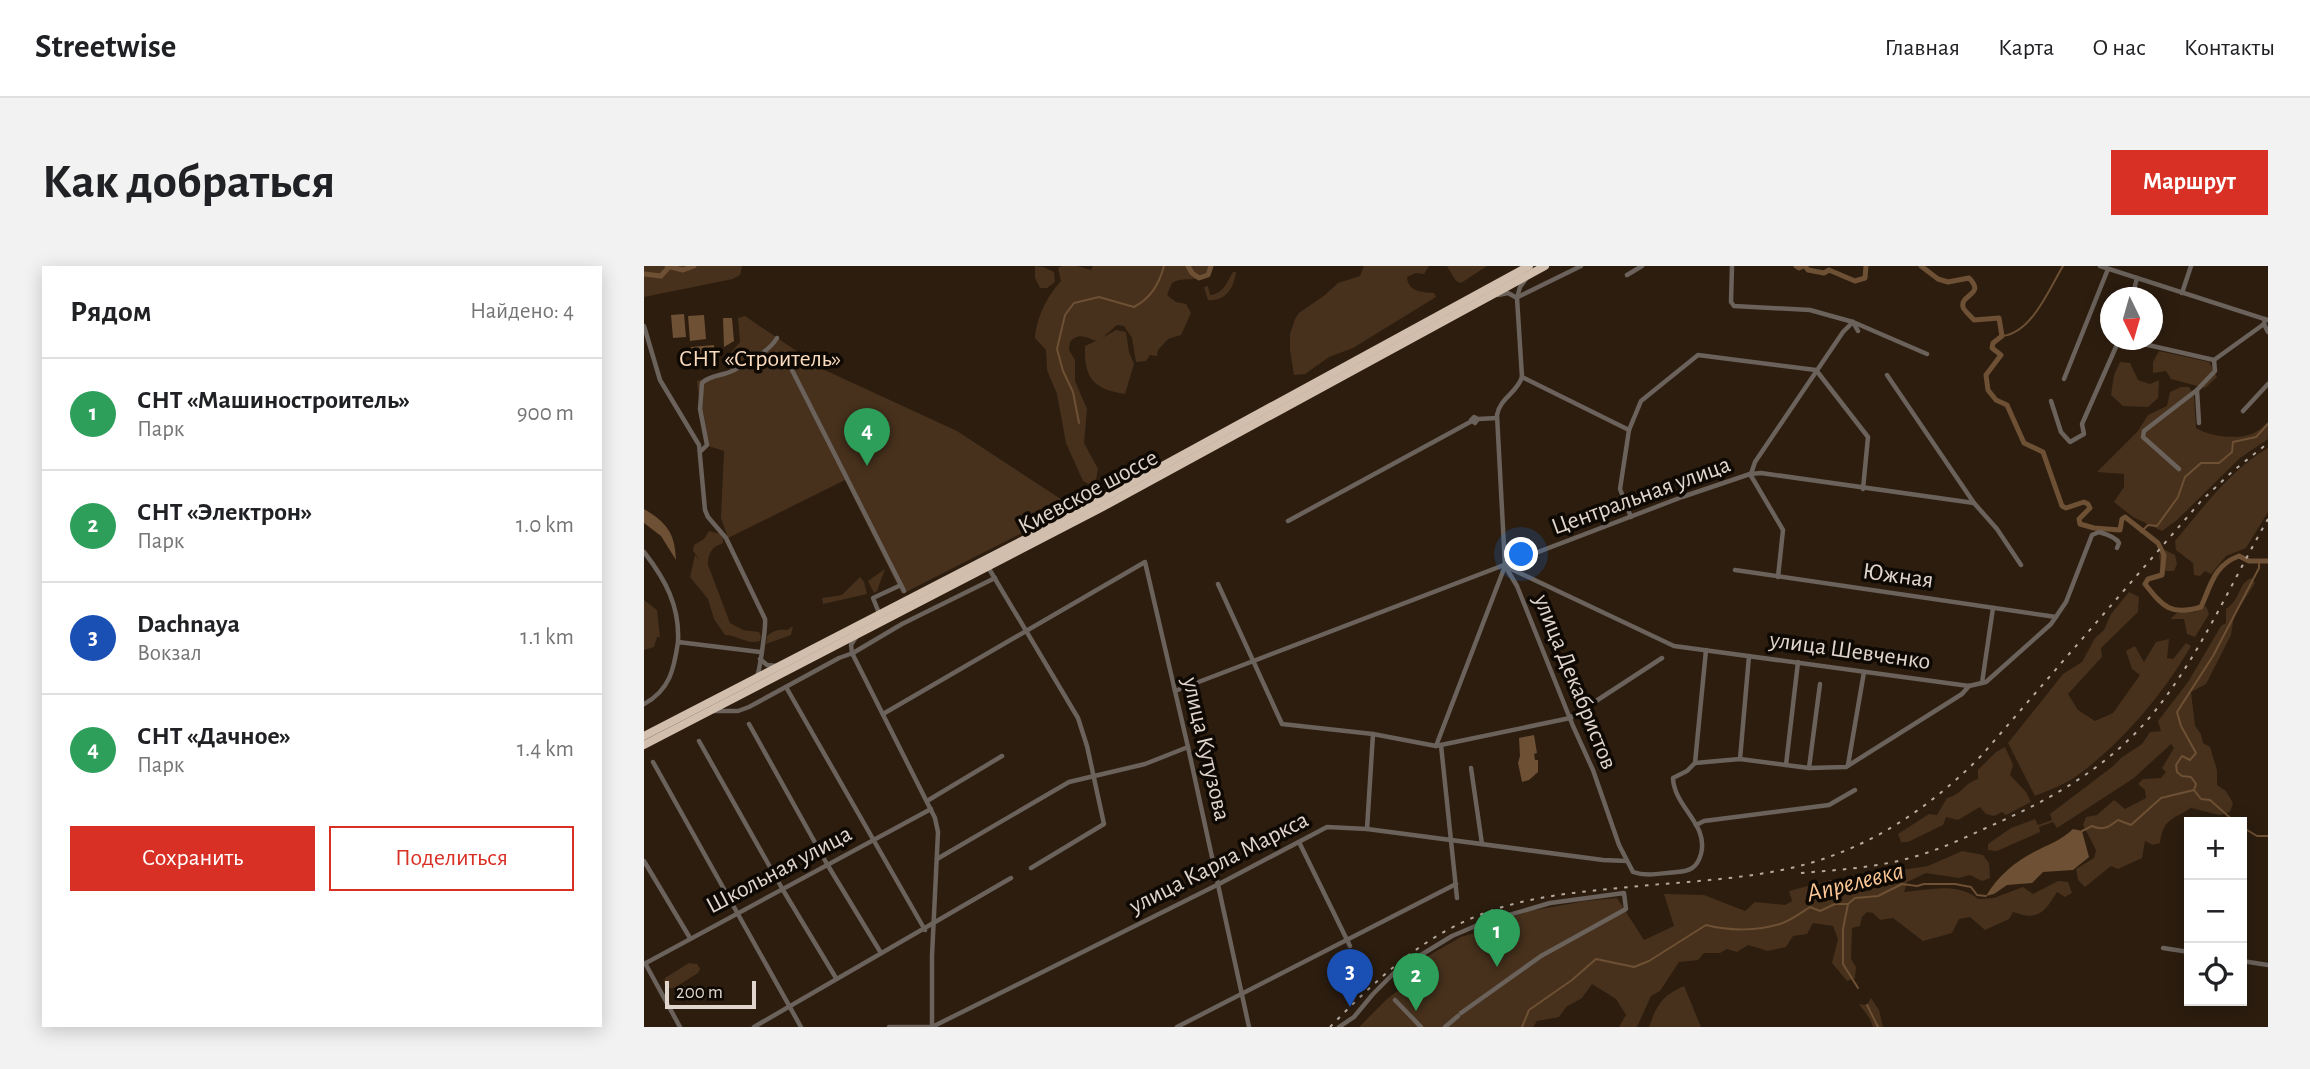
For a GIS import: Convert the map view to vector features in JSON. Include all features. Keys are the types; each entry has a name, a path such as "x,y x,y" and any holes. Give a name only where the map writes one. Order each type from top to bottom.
{"highway":[{"name":"Киевское шоссе","path":"644,736 1087,506 1531,270 1545,266"},
{"name":"Киевское шоссе","path":"644,745 988,566 1487,298 1531,270"}],"street":[{"path":"1521,293 1581,266"},
{"path":"1627,275 1642,266"},
{"path":"1732,266 1731,302 1734,306 1810,310 1853,322 1927,354"},
{"path":"2100,266 2266,321"},
{"path":"2182,293 2192,266"},
{"path":"2064,379 2108,269"},
{"path":"1288,521 1475,420 1497,418 1500,403 1518,388 1522,377 1517,298 1531,270"},
{"path":"2135,287 2137,278"},
{"path":"1487,298 1506,293 1517,298"},
{"path":"2266,321 2268,332"},
{"path":"2163,348 2214,360 2266,321"},
{"path":"1853,322 1857,331"},
{"path":"1778,577 1783,530 1751,474 1755,462 1798,401 1816,370 1853,322"},
{"path":"644,326 660,380 701,451 705,510 726,538 765,619 760,668 754,680"},
{"path":"701,451 707,445 700,409 702,383 732,371 772,345 778,338"},
{"path":"2051,401 2061,432 2070,442 2084,433 2082,424 2115,350"},
{"path":"1631,517 1620,489 1629,430 1641,401 1692,357 1698,355 1816,370 1868,437 1863,489"},
{"path":"2179,469 2143,437 2144,431 2197,390 2215,371 2214,360"},
{"path":"792,370 902,588 873,598 879,614"},
{"path":"1888,375 1974,503 1997,529 2021,565"},
{"path":"1522,377 1629,430"},
{"path":"2243,411 2268,384"},
{"path":"2197,390 2199,423"},
{"name":"улица Декабристов","path":"1497,418 1505,566 1517,586 1633,872 1641,875 1694,868 1699,863 1703,848 1696,825"},
{"name":"Центральная улица","path":"1175,691 1751,474 1784,475 1863,489 1974,503"},
{"name":"улица Шевченко","path":"1505,566 1674,646 1969,686 1982,683 2056,617 2066,602 2092,536 2099,532 2105,533 2117,540 2117,548"},
{"path":"644,552 674,600 679,624 670,677 661,693 644,704"},
{"name":"улица Кутузова","path":"1026,629 1145,562 1249,1027"},
{"path":"988,566 1078,718 1104,824 1031,867"},
{"path":"1457,898 1453,839 1439,746 1505,566"},
{"name":"Южная","path":"1735,570 2056,617"},
{"path":"704,714 744,710 902,624 995,579"},
{"path":"1218,584 1282,724 1373,734 1439,746 1570,718 1662,658"},
{"path":"1982,683 1993,608"},
{"path":"883,714 1026,629"},
{"path":"863,631 852,641 852,653 931,809 938,832 932,956 932,1027"},
{"path":"678,642 760,652"},
{"path":"830,648 843,648 852,653"},
{"path":"1706,650 1695,763 1687,771 1673,778 1672,782 1679,799 1696,825 1704,821 1829,805 1855,790"},
{"path":"1740,759 1749,655"},
{"path":"760,658 767,665 782,665"},
{"path":"1786,765 1798,662"},
{"path":"1848,766 1864,672"},
{"path":"1810,768 1820,684"},
{"path":"1695,763 1740,759 1810,768 1848,766 1962,694 1969,686"},
{"path":"786,687 925,930"},
{"path":"749,724 827,864 881,953"},
{"path":"1367,828 1373,734"},
{"path":"699,741 836,978"},
{"path":"936,859 1069,782 1144,764 1188,747"},
{"path":"927,801 1002,756"},
{"path":"653,762 801,1027"},
{"path":"1471,768 1482,844"},
{"name":"Школьная улица","path":"645,963 931,809"},
{"name":"улица Карла Маркса","path":"889,1027 932,1027 1327,827 1367,828 1627,861"},
{"path":"1299,842 1350,946"},
{"path":"644,860 690,938"},
{"path":"754,1027 836,978 935,925 1011,878"},
{"path":"1177,1027 1456,884"},
{"path":"1339,1027 1354,1017 1398,969 1452,936 1485,922 1550,903 1624,893 1626,909 1541,956 1445,1027"},
{"path":"2162,948 2184,951"},
{"path":"2247,962 2268,965"},
{"path":"645,963 680,1027"},
{"path":"1395,1000 1421,1027"}],"green space":[{"path":"644,266 742,266 740,275 733,279 644,297"},
{"path":"1035,266 1054,272 1055,282 1047,288 1040,288 1035,278"},
{"path":"1077,266 1091,270 1093,266 1211,266 1200,278 1172,283 1167,295 1176,302 1186,304 1191,313 1181,335 1168,339 1158,350 1157,356 1150,355 1146,361 1136,362 1132,338 1124,326 1117,325 1102,338 1116,330 1126,332 1134,364 1125,394 1105,389 1089,374 1085,346 1096,341 1079,336 1070,342 1069,350 1075,360 1075,381 1087,409 1084,443 1098,469 1096,479 1090,485 1083,481 1066,443 1057,394 1047,370 1046,350 1035,338 1043,308 1061,281 1058,268"},
{"path":"1364,266 1429,266 1424,274 1416,273 1407,277 1408,282 1413,288 1434,293 1436,297 1353,348 1329,357 1305,374 1294,375 1290,334 1295,319 1338,283 1360,276"},
{"path":"1447,266 1487,266 1461,283 1456,281"},
{"path":"1233,272 1236,272 1235,278 1228,293 1219,299 1208,300 1204,287 1208,286 1210,295 1218,292"},
{"name":"СНТ «Строитель»","path":"745,316 801,354 803,360 957,431 1073,507 902,594 845,480 728,538 721,518 724,451 705,445 697,381 730,371 729,355 740,342 738,318"},
{"path":"2159,351 2209,362 2217,377 2205,388 2171,379 2166,371 2153,373 2153,362"},
{"path":"2120,362 2130,363 2138,380 2150,384 2159,380 2158,398 2148,407 2123,406 2111,395 2114,375"},
{"path":"2189,387 2194,396 2196,428 2233,437 2256,432 2268,422 2268,439 2240,458 2177,520 2162,531 2133,517 2114,502 2124,487 2124,474 2097,472 2138,431 2148,415 2167,406 2170,392"},
{"path":"2268,448 2268,512 2246,548 2226,556 2211,574 2205,571 2200,576 2194,575 2193,563 2176,550 2175,541 2206,503 2241,467"},
{"path":"709,531 720,534 723,539 723,543 711,551 708,565 730,623 743,630 759,632 760,641 751,642 725,635 714,619 708,599 690,577 695,555 700,560 693,551 694,545 704,539"},
{"path":"2165,550 2175,555 2177,564 2174,571 2161,569 2159,555"},
{"path":"885,569 877,591 874,593 868,581"},
{"path":"860,577 867,594 823,604 822,598 842,595"},
{"path":"2251,578 2255,583 2234,616 2231,635 2206,684 2191,692 2195,726 2203,743 2210,747 2217,770 2217,785 2226,791 2233,803 2230,812 2219,815 2191,808 2166,825 2160,843 2153,845 2145,841 2142,858 2118,869 2111,866 2085,887 2078,880 2076,869 2094,858 2096,850 2083,825 2086,817 2097,815 2114,800 2125,809 2146,798 2145,790 2138,784 2143,779 2161,778 2166,772 2162,768 2174,748 2171,744 2134,778 2057,828 2053,822 2039,827 2040,832 1997,851 1988,850 1988,844 2011,828 2035,819 2038,825 2052,820 2050,814 2142,744 2150,732 2161,731 2158,721 2188,682 2221,626 2226,623 2226,609 2235,600 2243,584"},
{"path":"2129,592 2139,597 2138,612 2101,648 2102,657 2068,694 2078,710 2095,721 2113,713 2140,675 2132,669 2126,651 2135,646 2144,662 2156,642 2169,639 2167,658 2173,659 2186,643 2191,646 2155,699 2111,748 2073,778 2035,796 2008,743 2063,674 2082,662 2095,638 2104,630 2111,614"},
{"path":"644,600 657,610 660,637 657,637 654,647 644,650"},
{"path":"2206,606 2209,614 2195,637 2187,634 2184,619 2170,619 2177,613 2195,612"},
{"path":"793,626 791,635 766,644 770,634"},
{"path":"2005,747 2013,765 2010,775 2026,792 2031,802 2006,815 2002,812 1994,816 1986,814 1980,807 1958,820 1946,817 1943,825 1908,842 1901,842 1898,834 1929,814 1937,815 1947,798 1978,779 1978,770"},
{"path":"1962,851 1983,855 1989,863 1990,878 1982,881 1970,875 1959,878 1926,873 1907,882 1904,892 1952,889 1962,890 1978,899 1994,898 2023,887 2033,894 2058,881 2068,882 2072,893 2065,897 2057,892 2040,913 2029,916 2013,912 2009,919 1985,930 1970,917 1959,919 1952,933 1923,941 1893,918 1880,920 1873,913 1867,912 1862,917 1860,926 1852,928 1851,959 1856,967 1855,978 1847,981 1832,963 1838,939 1833,926 1813,923 1807,934 1793,936 1786,947 1768,951 1748,945 1737,952 1727,949 1720,953 1704,953 1698,960 1679,962 1660,991 1651,996 1637,1027 1619,1027 1626,1015 1616,999 1592,984 1582,998 1566,1007 1559,1017 1537,1021 1533,1027 1359,1027 1387,999 1422,972 1421,960 1461,937 1474,933 1473,930 1530,911 1617,898 1644,940 1674,926 1664,894 1704,895 1745,911 1755,902 1785,905 1792,901 1789,891 1830,880 1854,882 1868,875 1928,866"},
{"path":"689,963 697,964 700,969 698,973 674,988 666,988 665,978"},
{"path":"1684,986 1701,1027 1649,1027 1661,1002 1670,993"},
{"path":"1871,998 1879,1010 1883,1027 1873,1027 1859,1004 1867,1005"}],"shaded area":[{"path":"684,314 686,337 673,338 671,315"},
{"path":"704,315 706,339 690,341 688,316"},
{"path":"723,318 732,318 734,341 724,347"},
{"path":"714,345 715,356 691,357 691,347"},
{"path":"644,509 659,519 672,536 676,560 661,536 644,523"},
{"path":"1534,735 1538,772 1522,782 1518,763 1519,738"},
{"path":"2073,829 2082,831 2089,857 2073,870 2043,872 2032,883 2007,885 1986,896 1996,881 2016,863"}],"waterway":[{"path":"667,266 683,270 694,266"},
{"path":"1079,423 1073,392 1057,349 1065,315 1074,303 1099,297 1134,307 1154,290 1164,266"},
{"path":"1188,266 1199,278 1208,275 1211,266"},
{"path":"1796,266 1803,266"},
{"path":"1805,266 1808,270 1824,273 1829,270 1855,281 1865,278 1866,266"},
{"path":"1921,266 1938,279 1948,282 1969,278 1975,288 1963,303 1965,310 1974,320 1999,318 2002,336 1993,343 1992,348 2001,355 1986,375 1988,390 1996,400 2007,405 2024,443 2043,452 2062,506 2066,508 2084,502 2088,504 2090,508 2079,519 2080,524 2120,530 2125,517 2158,543 2164,555 2162,575 2148,579 2145,584 2157,599 2175,610 2201,607 2214,577 2231,560 2239,556 2249,561 2268,561"},
{"path":"2002,336 2013,333 2031,319 2063,266"},
{"path":"644,274 661,276 669,267"},
{"path":"2141,532 2148,525 2157,526 2178,497 2185,477 2201,463 2219,463 2232,452 2233,442 2256,437 2268,424"},
{"name":"Апрелевка","path":"2082,831 2092,826 2106,828 2118,820 2131,825 2161,798 2194,790 2196,784 2191,777 2177,772 2176,765 2182,756 2190,760 2196,753 2181,726 2177,712 2213,656 2259,568 2259,561"},
{"path":"2194,790 2201,799 2210,800 2229,817"},
{"path":"2247,830 2257,836 2268,836"},
{"name":"Апрелевка","path":"1522,1027 1529,1010 1572,980 1596,959 1634,967 1649,961 1706,925 1762,928 1788,921 1810,907 1820,911 1835,904 1848,904 1855,898 1878,896 1902,884 1955,884 1971,887 1977,895 1986,896"},
{"path":"1848,904 1843,929 1843,964 1858,988"},
{"path":"1867,1005 1878,1027"}],"railway":[{"path":"1330,1027 1400,962 1439,935 1482,914 1554,896 1782,870 1839,853 1891,828 1938,795 1982,755 2202,500 2268,443"},
{"path":"1801,873 1880,865 1937,849 2033,806 2099,765 2137,731 2172,689 2201,642 2268,519"}],"place":[{"name":"СНТ «Дачное»","path":"867,466"},
{"name":"СНТ «Машиностроитель»","path":"1497,967"},
{"name":"Dachnaya","path":"1350,1007"},
{"name":"СНТ «Электрон»","path":"1416,1011"}]}
